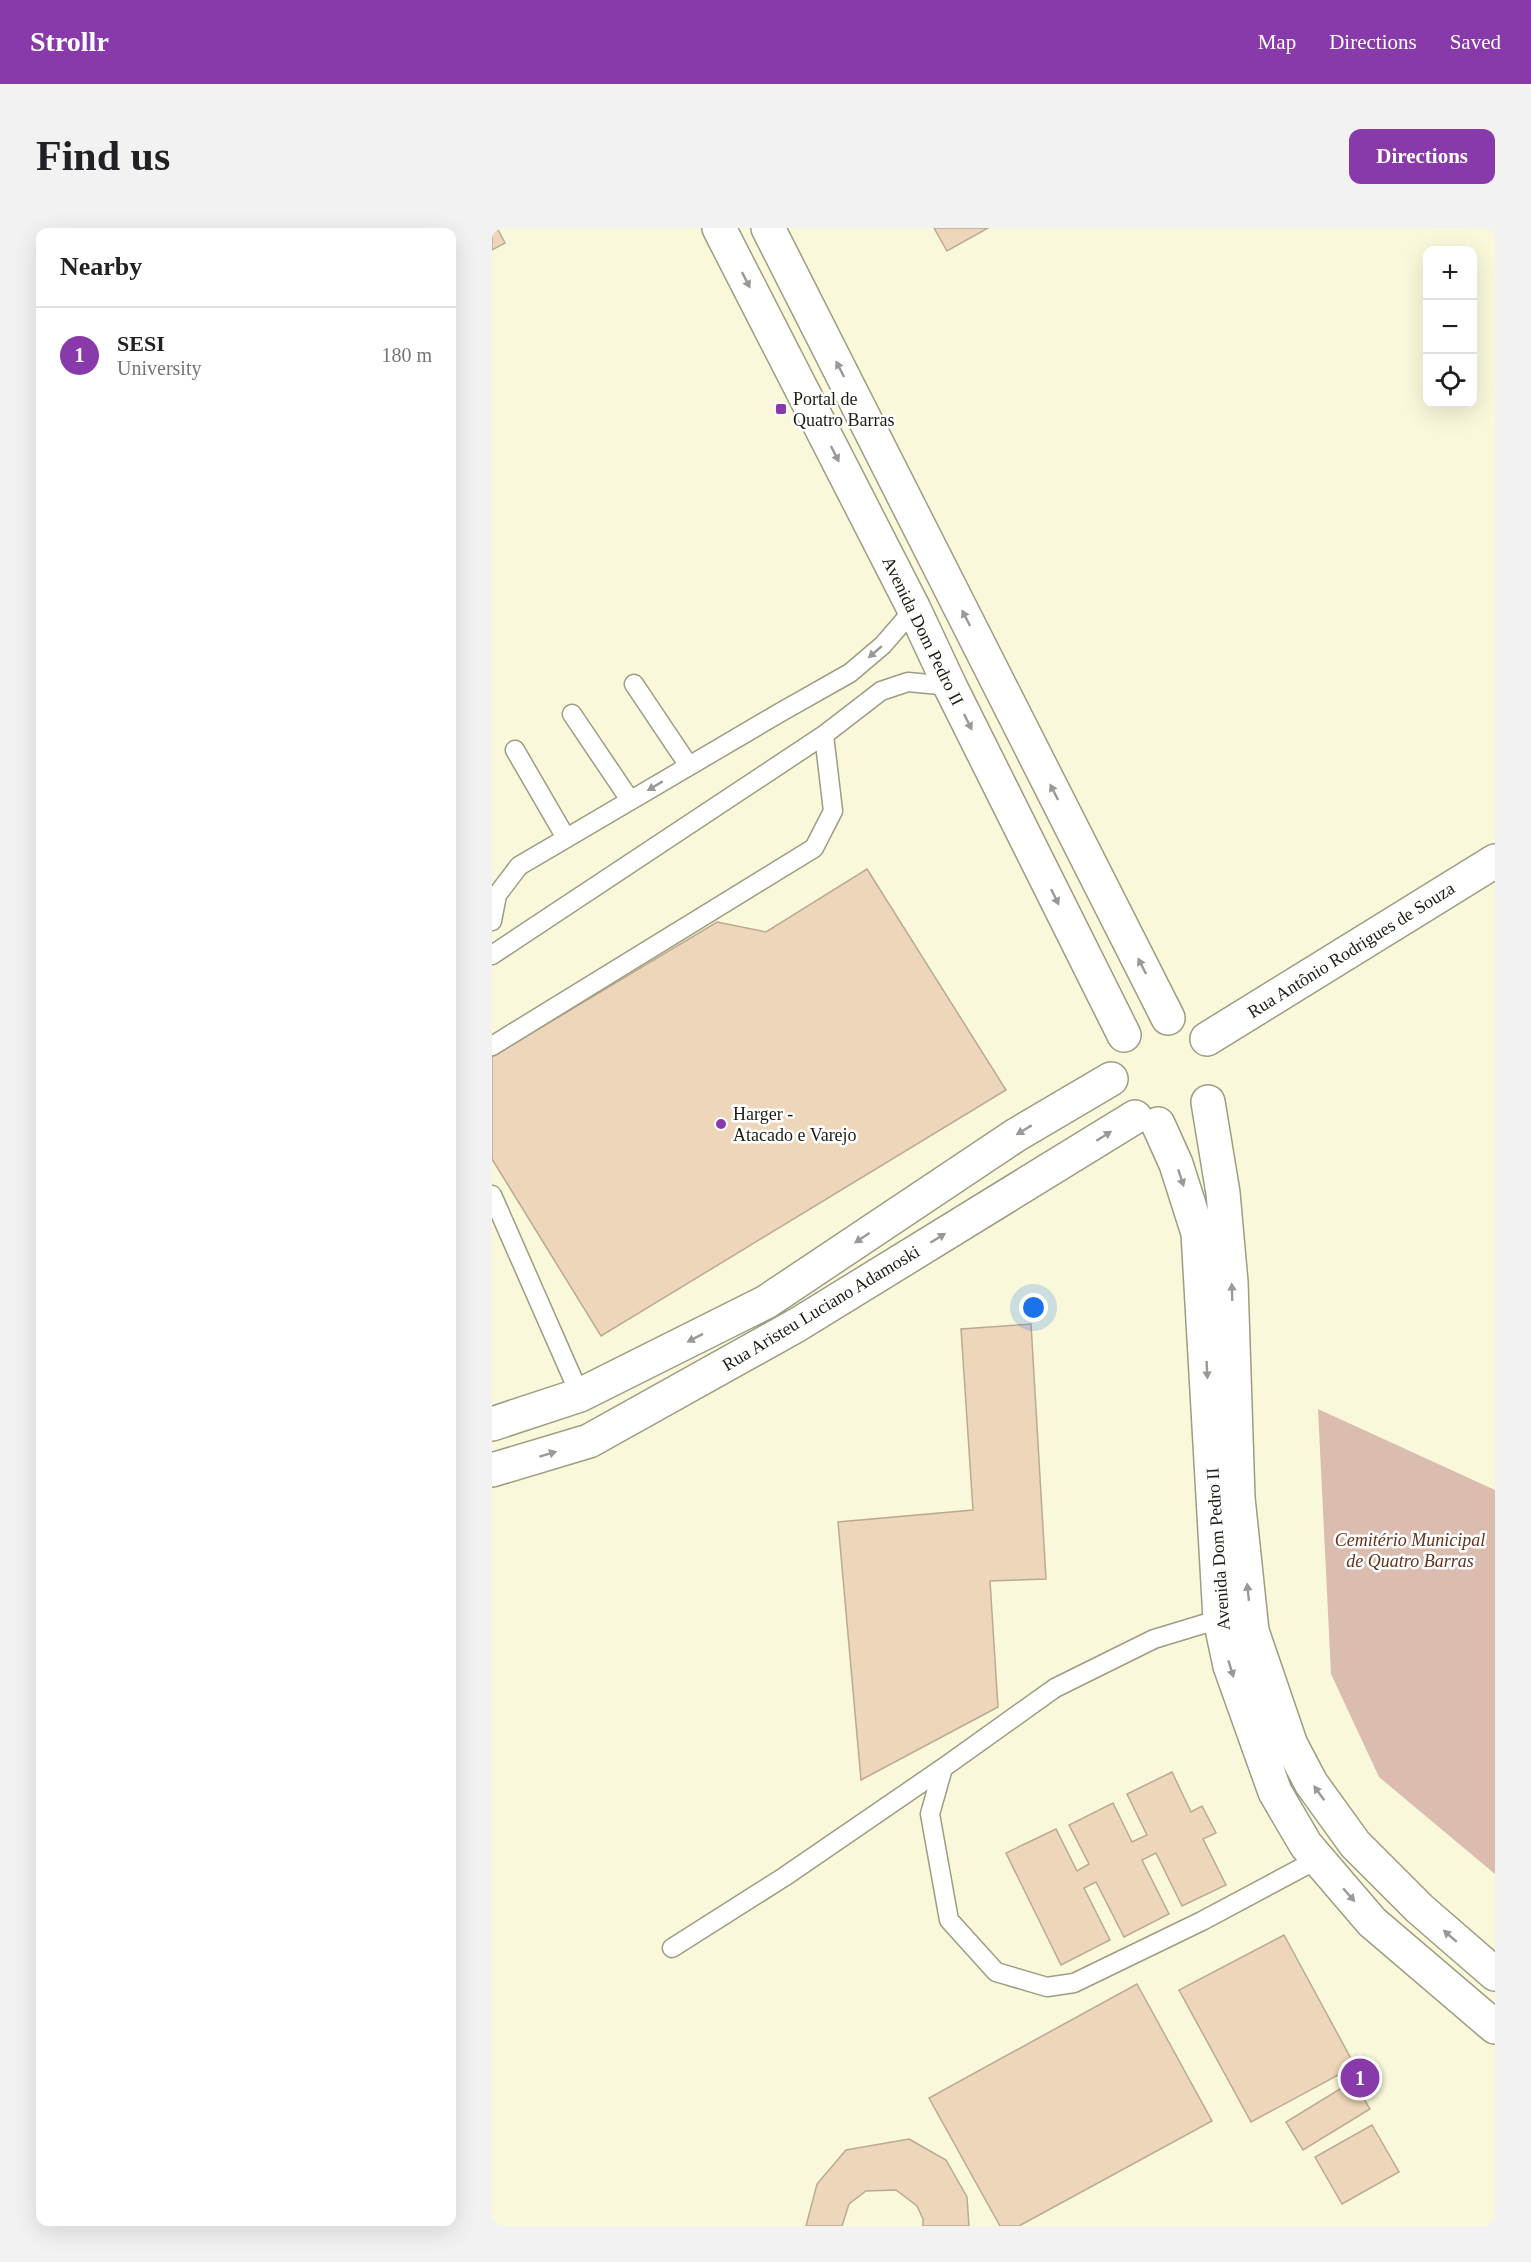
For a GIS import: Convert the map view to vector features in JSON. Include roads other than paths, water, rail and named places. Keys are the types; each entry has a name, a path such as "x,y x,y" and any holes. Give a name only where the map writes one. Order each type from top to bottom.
{"main road":[{"name":"Avenida Dom Pedro II","path":"719,228 914,609 1124,1035"},
{"path":"768,228 1168,1018"},
{"name":"Rua Antônio Rodrigues de Souza","path":"1207,1039 1495,861"},
{"path":"1111,1078 1112,1055 1124,1035 1144,1021 1168,1018 1190,1024 1207,1039"},
{"name":"Avenida Dom Pedro II","path":"1207,1039 1216,1059 1217,1082 1208,1102 1223,1193 1231,1282 1238,1498 1255,1642 1291,1745 1311,1783 1355,1844 1420,1909 1495,1974"},
{"name":"Avenida Dom Pedro II","path":"1111,1078 1119,1101 1147,1121 1176,1164 1198,1233 1220,1619 1230,1666 1275,1792 1306,1845 1372,1922 1495,2027"},
{"name":"Rua Aristeu Luciano Adamoski","path":"492,1424 580,1395 766,1302 1016,1135 1111,1078"},
{"path":"1147,1121 1186,1120 1208,1102"},
{"name":"Rua Aristeu Luciano Adamoski","path":"492,1470 599,1436 796,1325 1147,1121"}],"lane":[{"path":"492,921 497,895 519,866 850,673 883,645 914,609"},
{"path":"492,955 824,735 880,691 908,682 950,686"},
{"path":"634,684 689,766"},
{"path":"572,714 630,800"},
{"path":"492,1046 814,848 833,811 824,735"},
{"path":"516,750 566,838"},
{"path":"492,1195 580,1395"},
{"path":"672,1948 784,1877 1055,1688 1154,1639 1220,1619"},
{"path":"943,1768 930,1814 950,1920 996,1972 1047,1987 1074,1983 1202,1921 1318,1859"}],"place":[{"name":"Portal de Quatro Barras","path":"781,409"},
{"name":"Harger - Atacado e Varejo","path":"721,1124"},
{"name":"SESI","path":"1360,2078"}],"park label":[{"name":"Cemitério Municipal de Quatro Barras","path":"1410,1550"}]}
